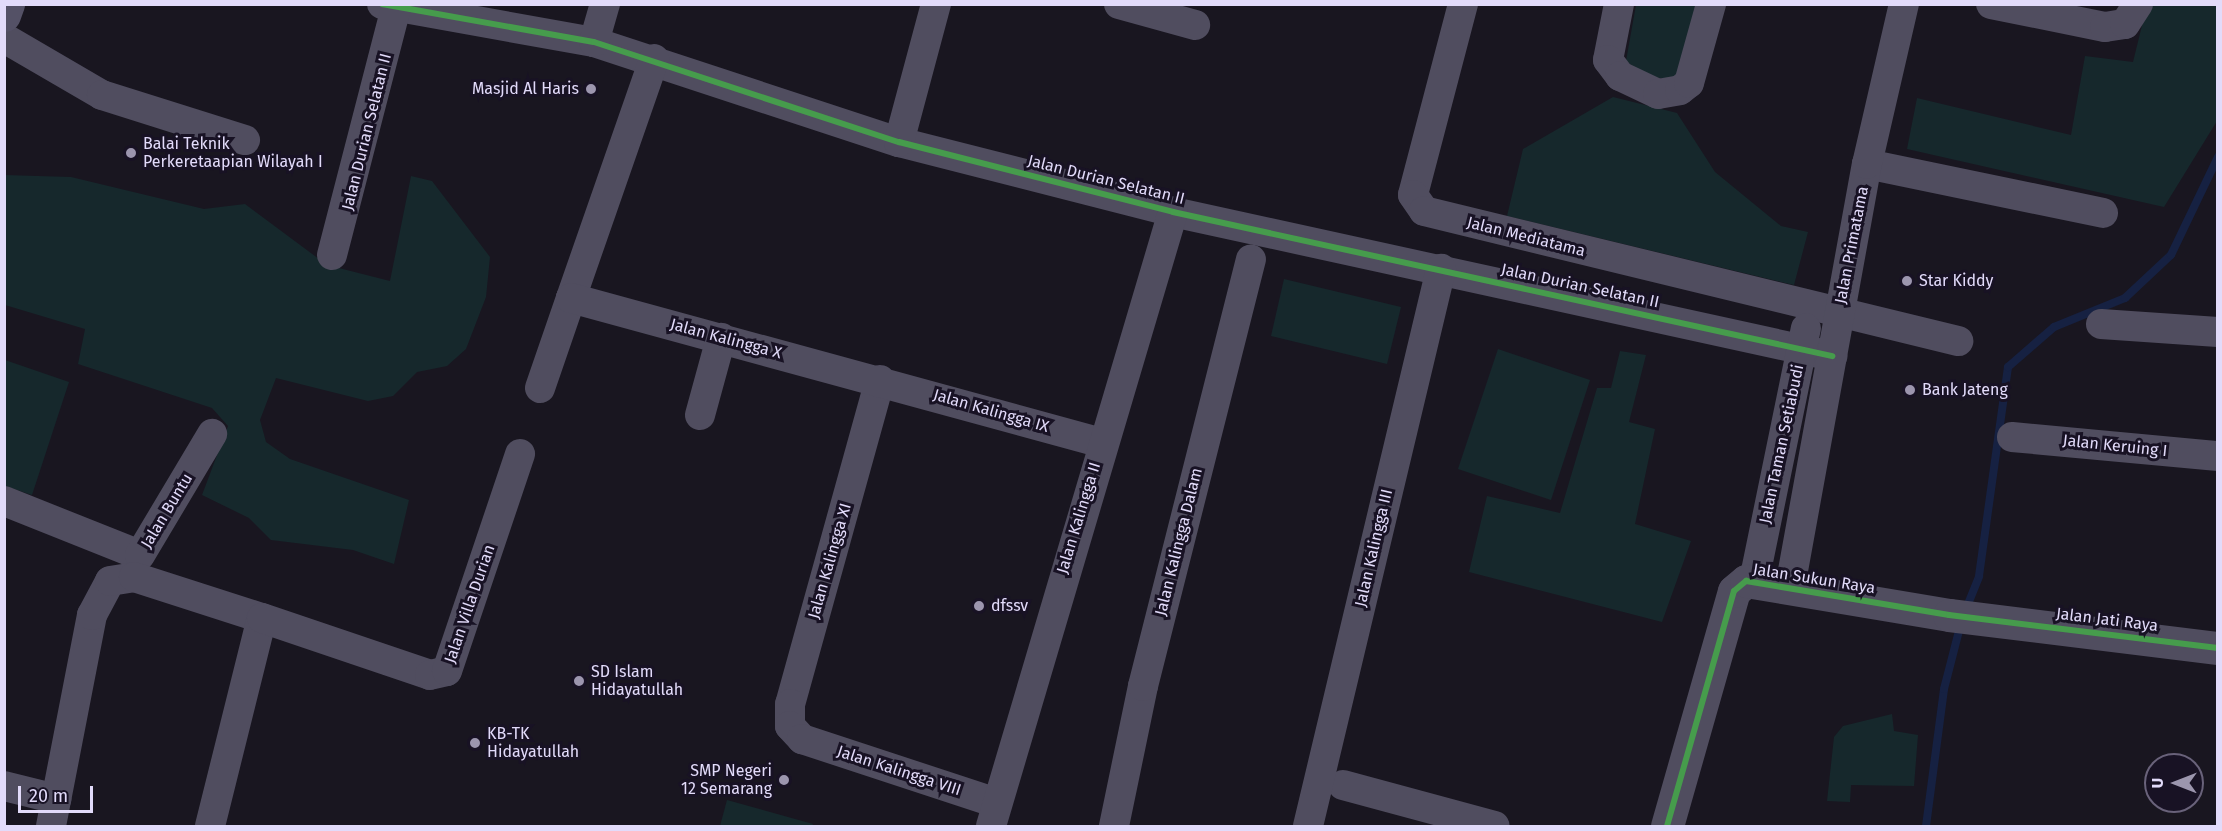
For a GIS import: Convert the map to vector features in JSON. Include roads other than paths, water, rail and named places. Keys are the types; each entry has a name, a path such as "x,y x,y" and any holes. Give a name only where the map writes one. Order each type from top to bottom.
{"main road":[{"path":"4,15 8,4"}],"street":[{"path":"594,42 605,4"},
{"path":"899,142 936,4"},
{"path":"1119,4 1195,25"},
{"name":"Jalan Mediatama","path":"1462,4 1413,195 1420,208 1839,314"},
{"path":"1619,4 1608,60 1640,90 1658,94 1680,90 1689,83 1711,4"},
{"name":"Jalan Primatama","path":"1904,4 1867,164 1839,314 1958,341"},
{"path":"1991,4 2105,27 2125,24 2138,4"},
{"name":"Jalan Durian Selatan II","path":"332,255 389,6 594,42 654,59 899,142 1173,212 1832,356"},
{"path":"4,38 102,96 245,140"},
{"path":"540,388 654,59"},
{"name":"Jalan Primatama","path":"1867,164 2103,213"},
{"name":"Jalan Kalingga II","path":"994,815 1102,443 1173,212"},
{"name":"Jalan Kalingga Dalam","path":"1114,826 1143,686 1251,260"},
{"name":"Jalan Kalingga III","path":"1308,826 1441,270"},
{"name":"Jalan Kalingga X","path":"572,297 880,380"},
{"name":"Jalan Taman Setiabudi","path":"1754,581 1810,307"},
{"name":"Jalan Taman Setiabudi","path":"1790,587 1839,314"},
{"path":"2101,324 2217,332"},
{"path":"700,415 721,338"},
{"name":"Jalan Kalingga IX","path":"880,380 1102,443"},
{"name":"Jalan Kalingga XI","path":"802,739 790,726 790,704 880,380"},
{"name":"Jalan Buntu","path":"4,501 140,555 212,434"},
{"name":"Jalan Keruing I","path":"2013,437 2217,456"},
{"name":"Jalan Villa Durian","path":"4,786 53,813 93,615 110,581 134,577 430,675 447,671 520,453"},
{"name":"Jalan Sukun Raya","path":"1667,826 1734,591 1754,581 1949,615 1994,620"},
{"path":"210,826 262,618"},
{"name":"Jalan Jati Raya","path":"1994,620 2217,648"},
{"name":"Jalan Kalingga VIII","path":"802,739 994,815"},
{"path":"1343,785 1495,826"}],"waterway":[{"path":"1966,609 1979,576 2008,367 2054,327 2125,298 2171,255 2218,157"},
{"path":"1926,826 1944,689 1961,623"}],"place":[{"name":"Masjid Al Haris","path":"591,89"},
{"name":"Balai Teknik Perkeretaapian Wilayah I","path":"131,153"},
{"name":"Star Kiddy","path":"1907,281"},
{"name":"Bank Jateng","path":"1910,390"},
{"name":"dfssv","path":"979,606"},
{"name":"SD Islam Hidayatullah","path":"579,681"},
{"name":"KB-TK Hidayatullah","path":"475,743"},
{"name":"SMP Negeri 12 Semarang","path":"784,780"}]}
